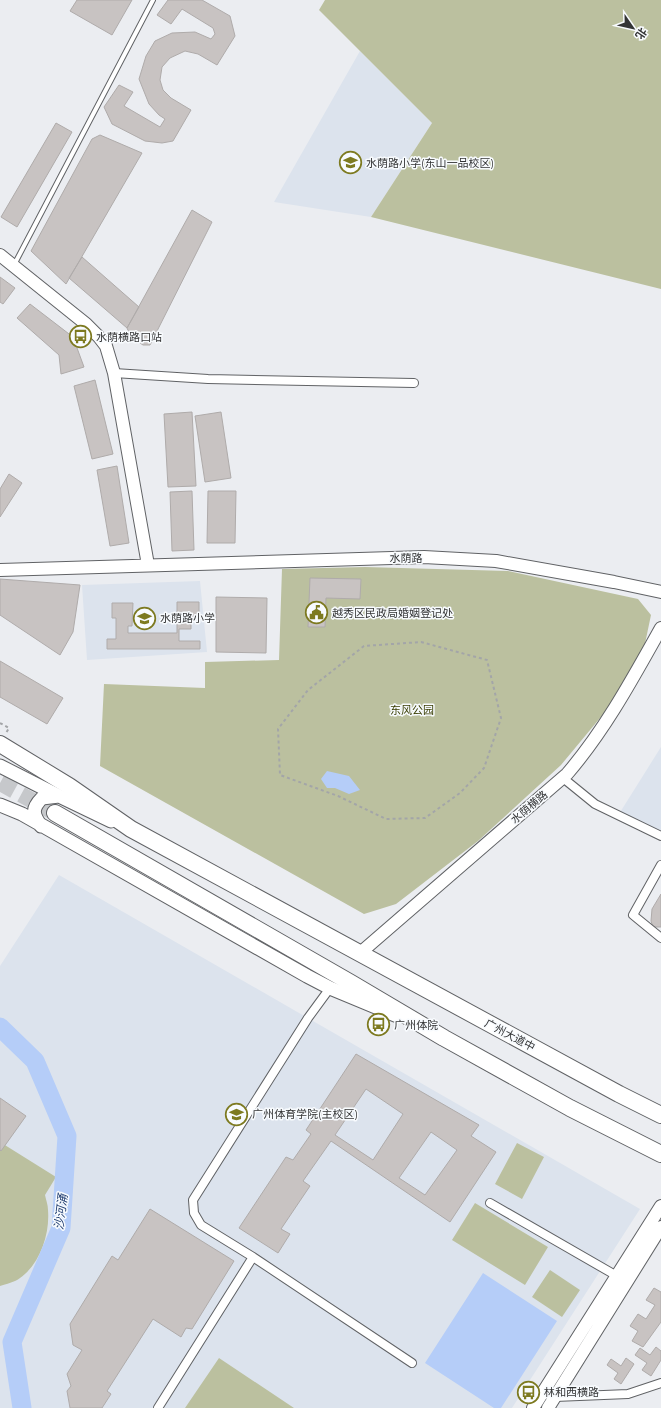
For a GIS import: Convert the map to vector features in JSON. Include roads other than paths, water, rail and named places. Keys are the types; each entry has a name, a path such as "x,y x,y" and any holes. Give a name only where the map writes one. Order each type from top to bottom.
{"highway":[{"name":"广州大道中","path":"0,744 69,786 131,829 359,954 619,1094 661,1115"},
{"path":"55,813 351,983 423,1027 537,1090 661,1154"}],"main road":[{"path":"0,766 59,796 131,829"},
{"path":"41,826 34,813 35,808 42,798 59,796"},
{"path":"0,805 22,814 330,988 423,1027"}],"street":[{"path":"0,255 86,324 106,346 114,374 148,565"},
{"path":"114,374 208,379 414,384"},
{"name":"水荫路","path":"0,570 381,558 462,559 504,562 661,592"},
{"name":"水荫横路","path":"359,954 563,778 581,758 596,737 661,628"},
{"path":"563,778 595,804 661,836"},
{"path":"661,865 633,915 661,938"},
{"path":"330,988 308,1018 193,1200 194,1213 201,1224 412,1363"},
{"path":"490,1203 617,1276"},
{"path":"533,1408 661,1206"},
{"path":"548,1408 661,1227"},
{"path":"158,1408 252,1257"},
{"path":"555,1397 628,1394 661,1383"}],"lane":[{"path":"13,265 153,0"}],"water":[{"path":"327,771 349,776 360,790 349,794 335,788 327,788 321,779"},
{"path":"483,1273 557,1321 501,1408 494,1408 425,1363"}],"waterway":[{"name":"沙河涌","path":"0,1027 35,1061 67,1136 61,1228 12,1342 22,1408"}],"tunnel":[{"path":"0,783 55,813"}],"place":[{"name":"水荫路小学(东山一品校区)","path":"351,163"},
{"name":"水荫横路口站","path":"81,337"},
{"name":"越秀区民政局婚姻登记处","path":"317,613"},
{"name":"水荫路小学","path":"144,618"},
{"name":"广州体院","path":"378,1025"},
{"name":"广州体育学院(主校区)","path":"237,1114"},
{"name":"林和西横路","path":"529,1392"}],"park label":[{"name":"东风公园","path":"412,710"}]}
